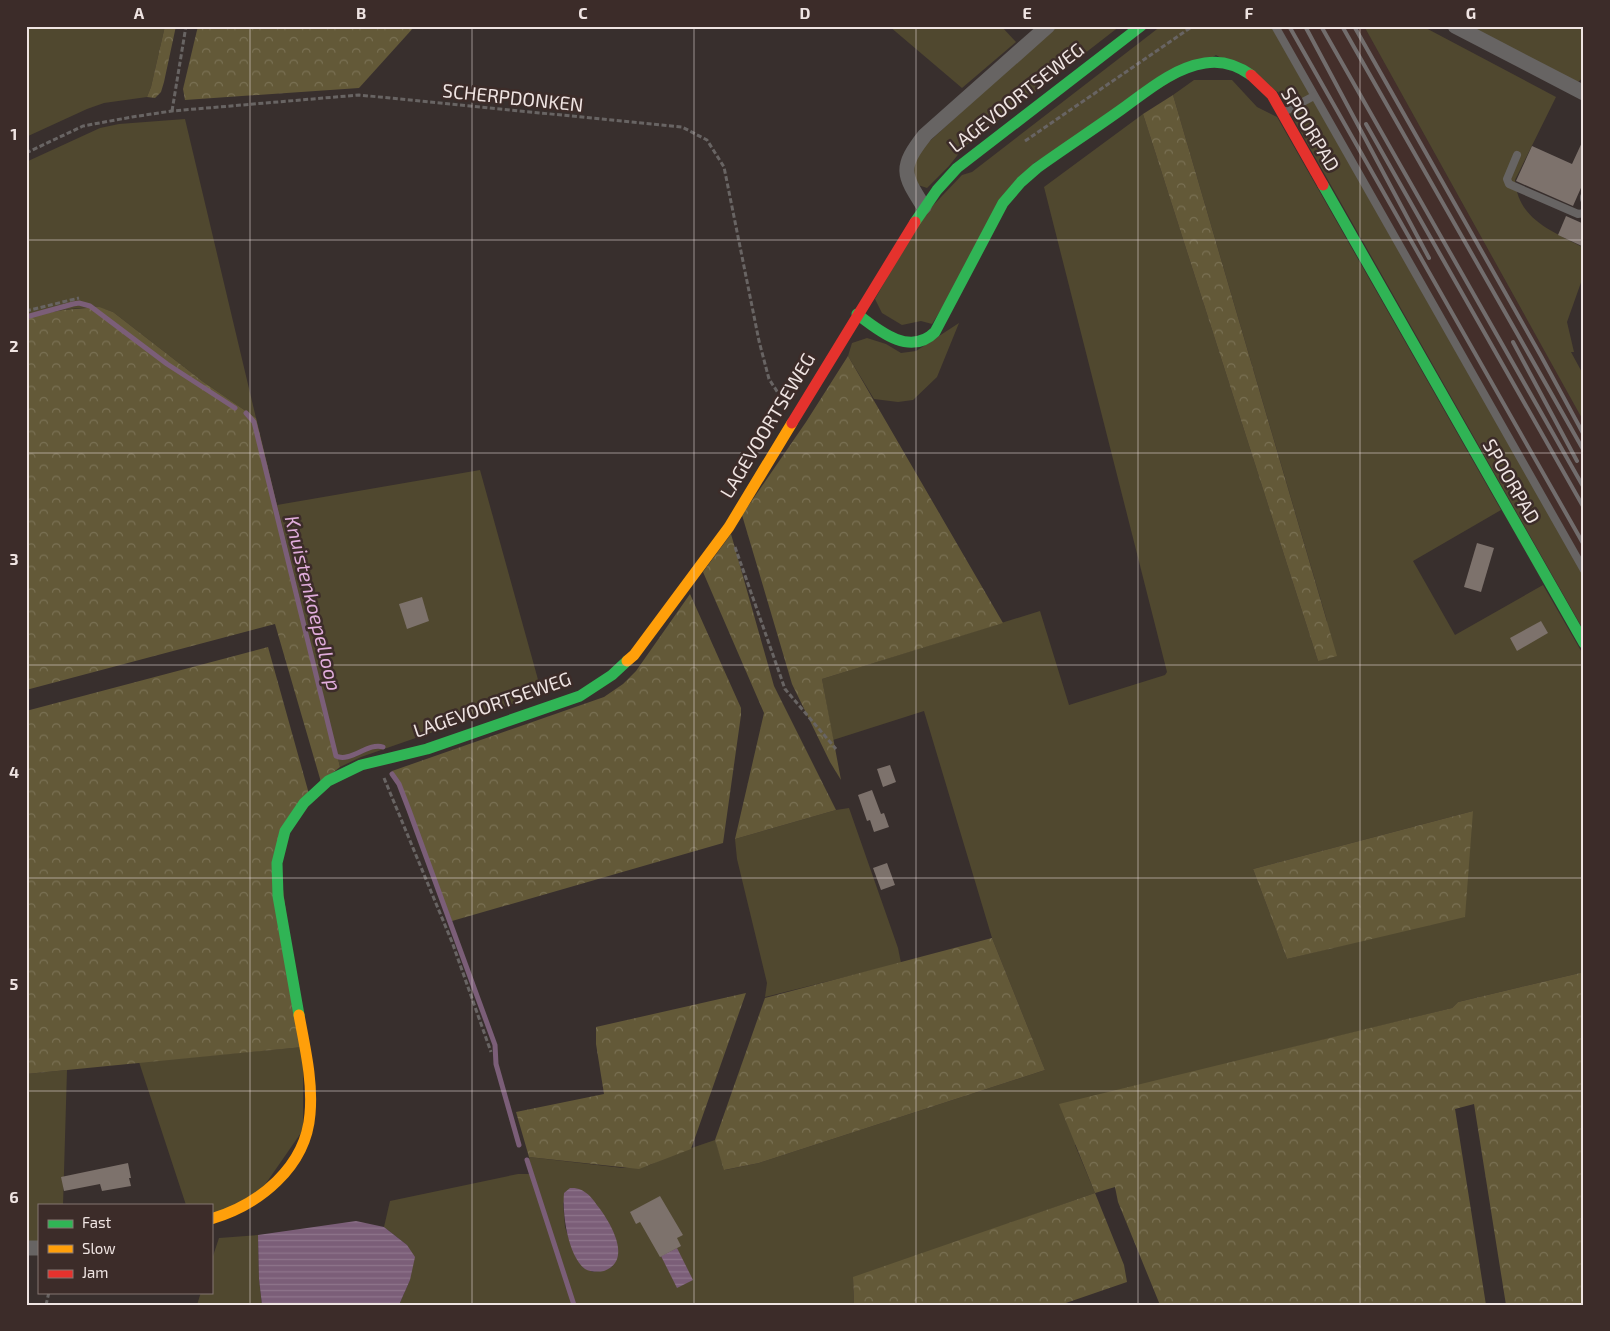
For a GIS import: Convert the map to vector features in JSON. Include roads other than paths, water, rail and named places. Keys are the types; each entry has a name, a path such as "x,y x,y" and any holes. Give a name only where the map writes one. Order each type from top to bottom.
{"street":[{"name":"LAGEVOORTSEWEG","path":"924,207 909,183 907,173 909,158 913,150 924,135 1048,26"},
{"name":"LAGEVOORTSEWEG","path":"212,1218 225,1216 263,1196 286,1171 306,1135 312,1101 309,1072 278,896 276,863 285,831 304,803 328,781 362,765 427,749 580,696 612,675 634,655 728,528 857,314 924,207 937,190 957,168 1141,26"},
{"path":"1455,26 1584,93"},
{"name":"SPOORPAD","path":"857,314 877,330 904,342 916,343 926,340 935,332 1003,203 1037,168 1174,73 1193,64 1214,61 1236,65 1258,80 1272,95 1283,113 1584,643"}],"lane":[{"path":"1275,26 1584,570"},
{"path":"1283,113 1314,96"},
{"path":"1517,156 1507,179 1509,184 1578,214 1584,213"}],"waterway":[{"name":"Knuistenkoepelloop","path":"26,317 73,304 79,303 90,306 167,364 235,408"},
{"name":"Knuistenkoepelloop","path":"246,413 254,422 336,756 347,757 371,747 383,747"},
{"name":"Knuistenkoepelloop","path":"392,774 399,784 409,810 495,1045 496,1064 519,1145"},
{"name":"Knuistenkoepelloop","path":"527,1160 574,1305"}],"railway":[{"path":"1289,26 1584,545"},
{"path":"1305,26 1429,258"},
{"path":"1321,26 1584,488"},
{"path":"1342,26 1584,451"},
{"path":"1354,26 1584,435"},
{"path":"1366,124 1584,508"},
{"path":"1513,342 1577,461"}]}
